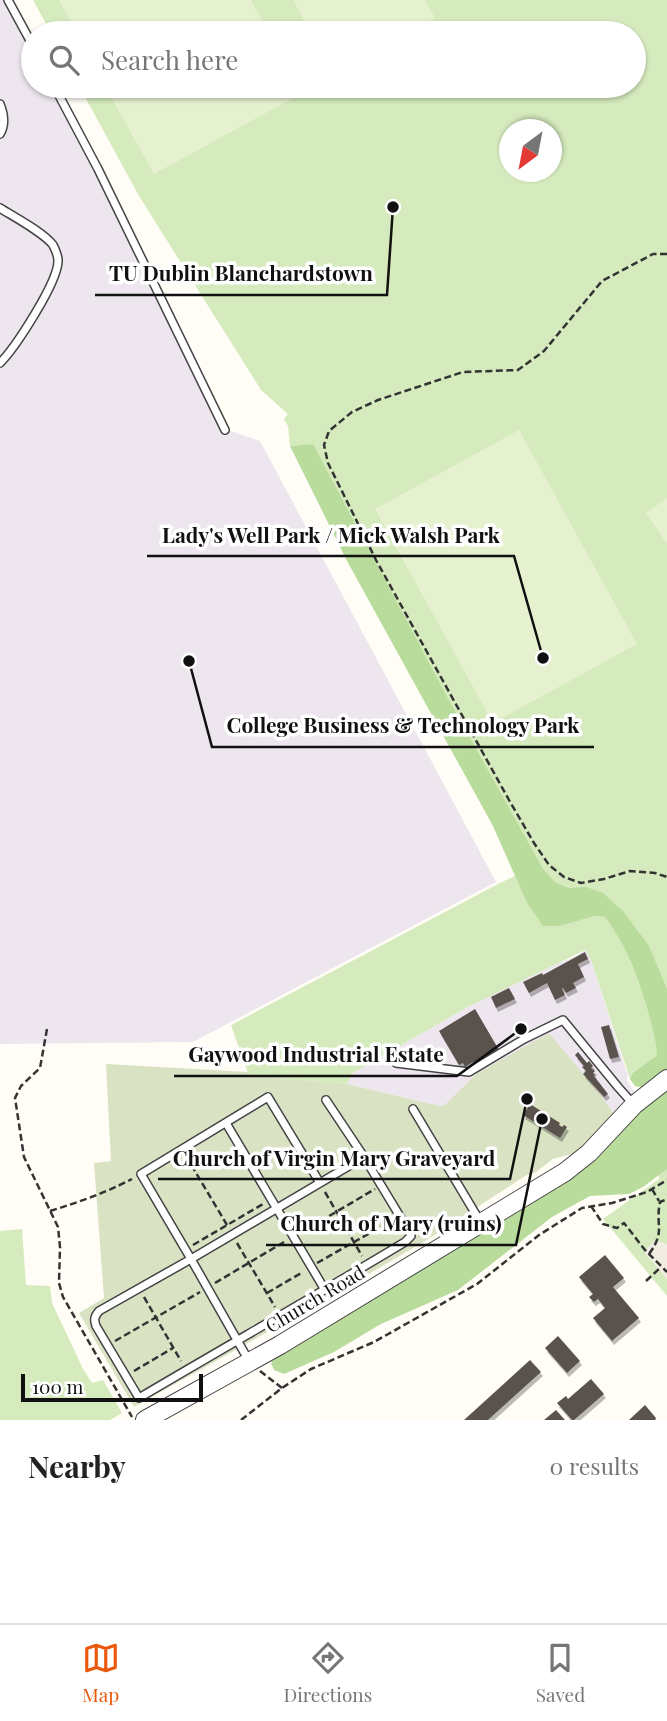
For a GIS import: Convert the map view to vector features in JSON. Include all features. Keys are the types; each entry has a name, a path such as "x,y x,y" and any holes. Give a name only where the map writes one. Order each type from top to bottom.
{"street":[{"name":"Church Road","path":"145,1420 251,1361 565,1172 589,1153 634,1105 667,1079"}],"lane":[{"path":"8,0 21,24"},
{"path":"60,98 98,169 225,430"},
{"path":"0,104 4,116 0,134"},
{"path":"0,208 47,239 55,248 58,260 50,288 0,363"},
{"path":"396,1063 469,1072 524,1039 563,1020 634,1105"},
{"path":"251,1361 141,1174 268,1097 320,1183"},
{"path":"327,1100 363,1157 400,1216 410,1233 409,1240 139,1398 96,1326 95,1316 99,1311 363,1157"},
{"path":"413,1109 482,1223"},
{"path":"226,1123 325,1290"}],"path":[{"path":"667,254 653,254 601,281 544,351 518,370 463,372 378,400 352,412 330,431 324,445 328,463 376,559 515,811 549,865 564,877 581,883 630,871 667,877"},
{"path":"47,1029 40,1068 21,1086 15,1098 24,1157 58,1227 59,1283 63,1297 134,1420"},
{"path":"182,1149 227,1225"},
{"path":"50,1211 100,1194 141,1174"},
{"path":"242,1420 311,1369 374,1342 477,1284 539,1235 582,1208 612,1203 652,1189 667,1180"},
{"path":"320,1183 367,1265"},
{"path":"107,1345 381,1186"},
{"path":"649,1254 658,1241 659,1225 660,1202 652,1189"},
{"path":"185,1250 271,1199"},
{"path":"660,1202 667,1199"},
{"path":"591,1206 603,1224 617,1228 624,1223 667,1272"},
{"path":"267,1293 400,1216"},
{"path":"232,1234 280,1316"},
{"path":"646,1280 662,1267"},
{"path":"139,1288 186,1370"},
{"path":"125,1376 173,1348"},
{"path":"251,1361 282,1388"}],"shaded area":[{"path":"0,0 8,0 21,24 21,98 60,98 225,429 260,441 496,882 193,1042 0,1044"},
{"path":"585,950 591,960 628,1076 627,1081 635,1092 615,1115 600,1093 577,1068 476,1074 445,1106 347,1084 353,1073 466,1008"},
{"path":"655,1240 667,1244 667,1279 644,1252"}],"green space":[{"path":"33,0 667,0 667,1296 603,1219 659,1179 652,1061 632,1072 630,1079 591,960 585,950 466,1008 353,1073 347,1084 249,1076 231,1025 515,876 526,901 560,926 595,916 605,917 618,933 641,984 648,1010 647,986 612,908 548,902 304,445 290,446 288,426 284,419 288,414 261,390 139,196 86,98 646,98 646,21 44,21"},
{"path":"59,0 251,0 262,21 70,21"},
{"path":"293,0 425,0 435,18 429,21 304,21"},
{"path":"112,98 293,98 154,174"},
{"path":"519,430 637,644 493,723 375,509"},
{"path":"313,444 445,693 543,869 555,882 568,888 586,887 603,893 623,911 649,946 667,989 667,1071 644,1088 635,1086 630,1079 632,1073 657,1056 656,1046 642,991 627,953 605,917 595,916 560,926 543,926 526,901 493,826 347,561 290,446"},
{"path":"667,498 667,544 646,513"},
{"path":"549,1033 615,1115 591,1143 576,1153 553,1159 430,1238 134,1407 79,1313 104,1298 94,1163 111,1161 106,1064 249,1072 250,1076 347,1084 440,1106 445,1105 476,1074"},
{"path":"667,1088 667,1169 643,1187 629,1194 590,1196 552,1217 458,1290 381,1324 334,1352 284,1374 274,1370 271,1363 275,1357 634,1115"},
{"path":"22,1229 26,1285 50,1286 52,1303 83,1369 92,1383 103,1380 122,1413 110,1420 0,1420 0,1231"}],"building":[{"path":"585,952 588,959 578,964 584,977 573,983 576,988 566,993 563,988 565,995 555,1000 547,983 529,993 523,982 542,973 543,975"},
{"path":"509,988 515,999 496,1008 491,997"},
{"path":"475,1009 499,1050 465,1067 463,1063 459,1065 439,1031"},
{"path":"609,1025 619,1057 610,1059 601,1027"},
{"path":"578,1052 593,1066 591,1068 595,1071 594,1076 608,1094 604,1097 583,1074 586,1071 582,1067 584,1066 575,1055"},
{"path":"530,1104 562,1127 567,1127 560,1138 523,1115"},
{"path":"605,1255 624,1278 613,1287 639,1318 612,1341 593,1318 605,1308 598,1299 594,1302 589,1297 593,1294 579,1277"},
{"path":"558,1336 580,1361 567,1373 545,1348"},
{"path":"530,1360 541,1372 488,1420 464,1420"},
{"path":"591,1379 604,1394 572,1420 557,1403 566,1396 568,1399"},
{"path":"645,1405 655,1420 629,1420"},
{"path":"556,1410 565,1420 544,1420"}],"place":[{"name":"TU Dublin Blanchardstown","path":"393,207"},
{"name":"Lady's Well Park / Mick Walsh Park","path":"543,658"},
{"name":"College Business & Technology Park","path":"189,661"},
{"name":"Gaywood Industrial Estate","path":"521,1029"},
{"name":"Church of Virgin Mary Graveyard","path":"527,1099"},
{"name":"Church of Mary (ruins)","path":"542,1119"}]}
